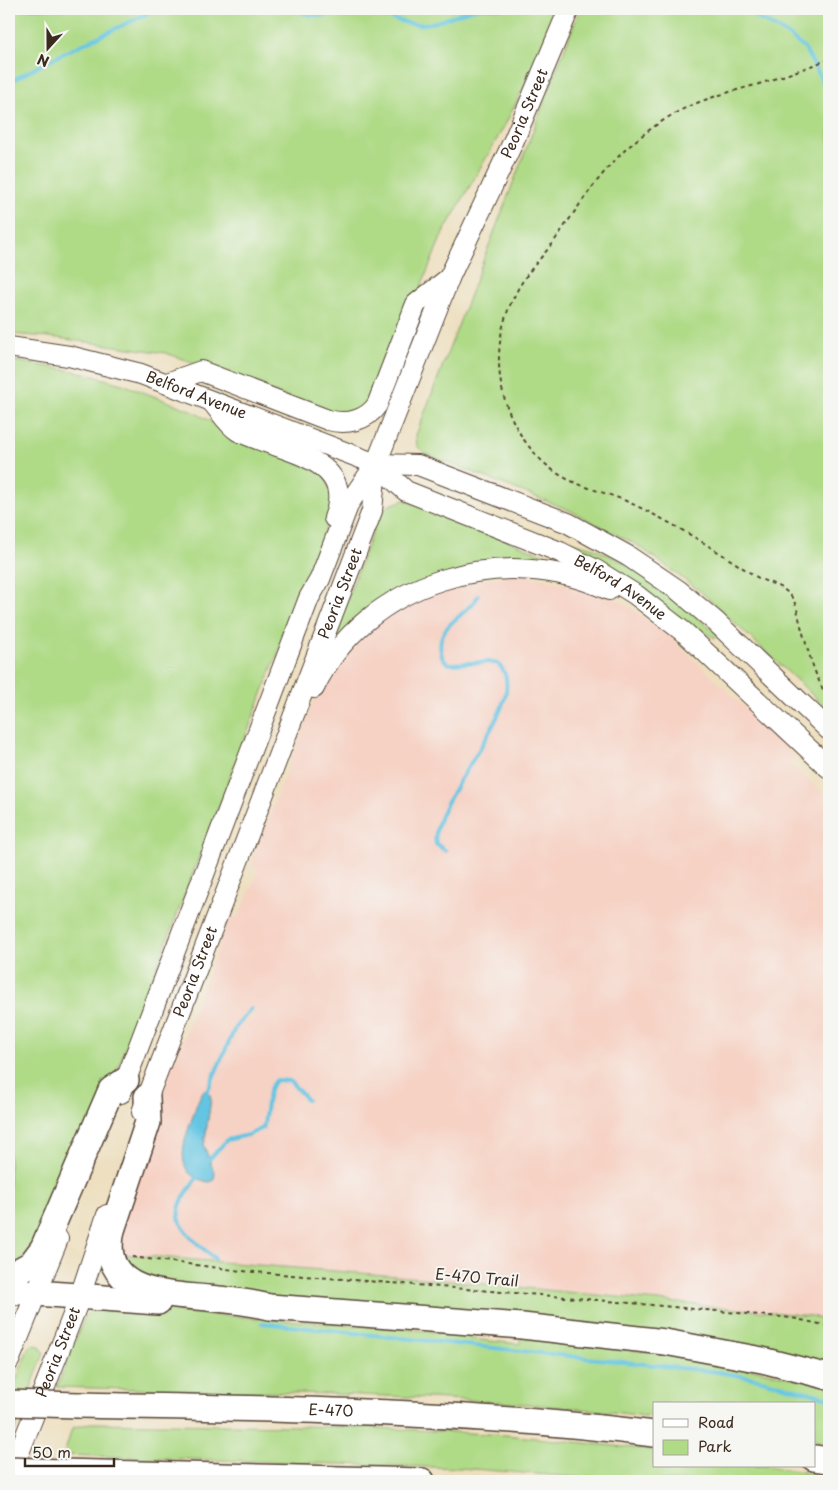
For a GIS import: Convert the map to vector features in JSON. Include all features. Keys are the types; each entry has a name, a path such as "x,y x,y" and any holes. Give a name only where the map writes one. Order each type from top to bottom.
{"highway":[{"path":"9,1276 31,1264 43,1248 111,1090 126,1080"},
{"path":"147,1097 148,1122 110,1235 110,1252 115,1266 130,1282 155,1292 245,1301 270,1307 334,1313 353,1311 539,1327 665,1342 688,1348 762,1360 829,1376"},
{"path":"9,1291 80,1295 246,1311 270,1307"},
{"name":"E-470","path":"9,1403 428,1414 513,1420 653,1434"},
{"path":"816,1458 829,1460"},
{"path":"9,1470 422,1481"}],"main road":[{"name":"Peoria Street","path":"9,1361 36,1292 126,1080 167,966 309,598 320,579 349,503 376,464 450,276 547,64 569,9"},
{"path":"167,383 201,372 328,420 339,422 358,419 370,413 377,405 416,304 450,276"},
{"name":"Belford Avenue","path":"9,347 84,359 167,383 376,464 418,465 561,520 607,543 653,572 694,603 829,730"},
{"path":"209,399 236,430 313,460 326,469 335,480 340,494 340,502 311,574 309,598"},
{"name":"Peoria Street","path":"9,1478 80,1295 147,1097 372,511 376,464"},
{"name":"Belford Avenue","path":"376,464 406,491 560,552 596,570 646,602 685,634 829,768"},
{"path":"269,778 285,762 314,689 334,655 365,623 413,591 436,581 474,572 500,568 531,569 570,575 602,587 627,600 646,602"}],"path":[{"path":"829,59 761,83 697,101 667,118 628,147 589,189 557,238 517,290 502,325 498,358 501,385 511,418 525,442 548,467 577,484 619,498 673,525 723,553 755,576 788,592 794,602 814,667 829,700"},
{"name":"E-470 Trail","path":"129,1257 242,1271 555,1296 792,1318 829,1326"}],"shaded area":[{"path":"517,573 609,595 632,609 670,637 790,750 793,756 789,764 823,793 829,792 829,1322 801,1314 620,1296 120,1254 117,1226 170,1073 228,921 233,915 235,917 239,915 259,871 252,865 254,855 316,695 362,633 421,593"}],"green space":[{"path":"9,9 559,9 541,52 506,123 442,235 379,390 370,406 337,415 166,353 50,337 9,334"},
{"path":"580,9 829,9 829,710 700,591 637,545 569,510 424,453 417,446 416,435"},
{"path":"9,360 79,372 122,384 190,410 250,443 325,474 334,507 119,1065 43,1240 9,1270"},
{"path":"404,500 570,565 487,564 330,644 380,512 390,505"},
{"path":"563,540 594,548 634,568 718,634 715,638 684,621 561,545"},
{"path":"120,1254 422,1278 812,1316 829,1322 829,1366 151,1288"},
{"path":"96,1305 468,1334 471,1339 520,1344 520,1338 694,1357 829,1385 829,1443 816,1440 816,1402 653,1402 653,1417 580,1409 431,1398 57,1387 85,1316"},
{"path":"32,1345 40,1346 44,1353 9,1445 9,1399 28,1349"},
{"path":"90,1423 361,1427 506,1435 653,1450 653,1468 779,1468 829,1477 829,1481 625,1481 460,1468 64,1455 72,1428"}],"water":[{"path":"204,1090 209,1092 211,1099 204,1146 215,1174 213,1181 209,1182 197,1179 189,1173 183,1157 189,1128 198,1100"}],"waterway":[{"path":"9,82 66,52 157,9"},
{"path":"294,9 311,15 374,14 417,24 437,22 476,9"},
{"path":"741,9 787,34 805,49 829,93"},
{"path":"446,851 436,844 437,825 447,803 493,725 504,701 506,680 498,664 489,662 450,664 445,661 441,652 440,642 443,634 478,596"},
{"path":"206,1094 235,1028 251,1009"},
{"path":"205,1164 227,1140 248,1135 263,1128 270,1088 276,1080 290,1081 307,1100"},
{"path":"199,1174 182,1200 179,1216 185,1230 215,1259"},
{"path":"262,1323 718,1372 758,1379 829,1398"}]}
